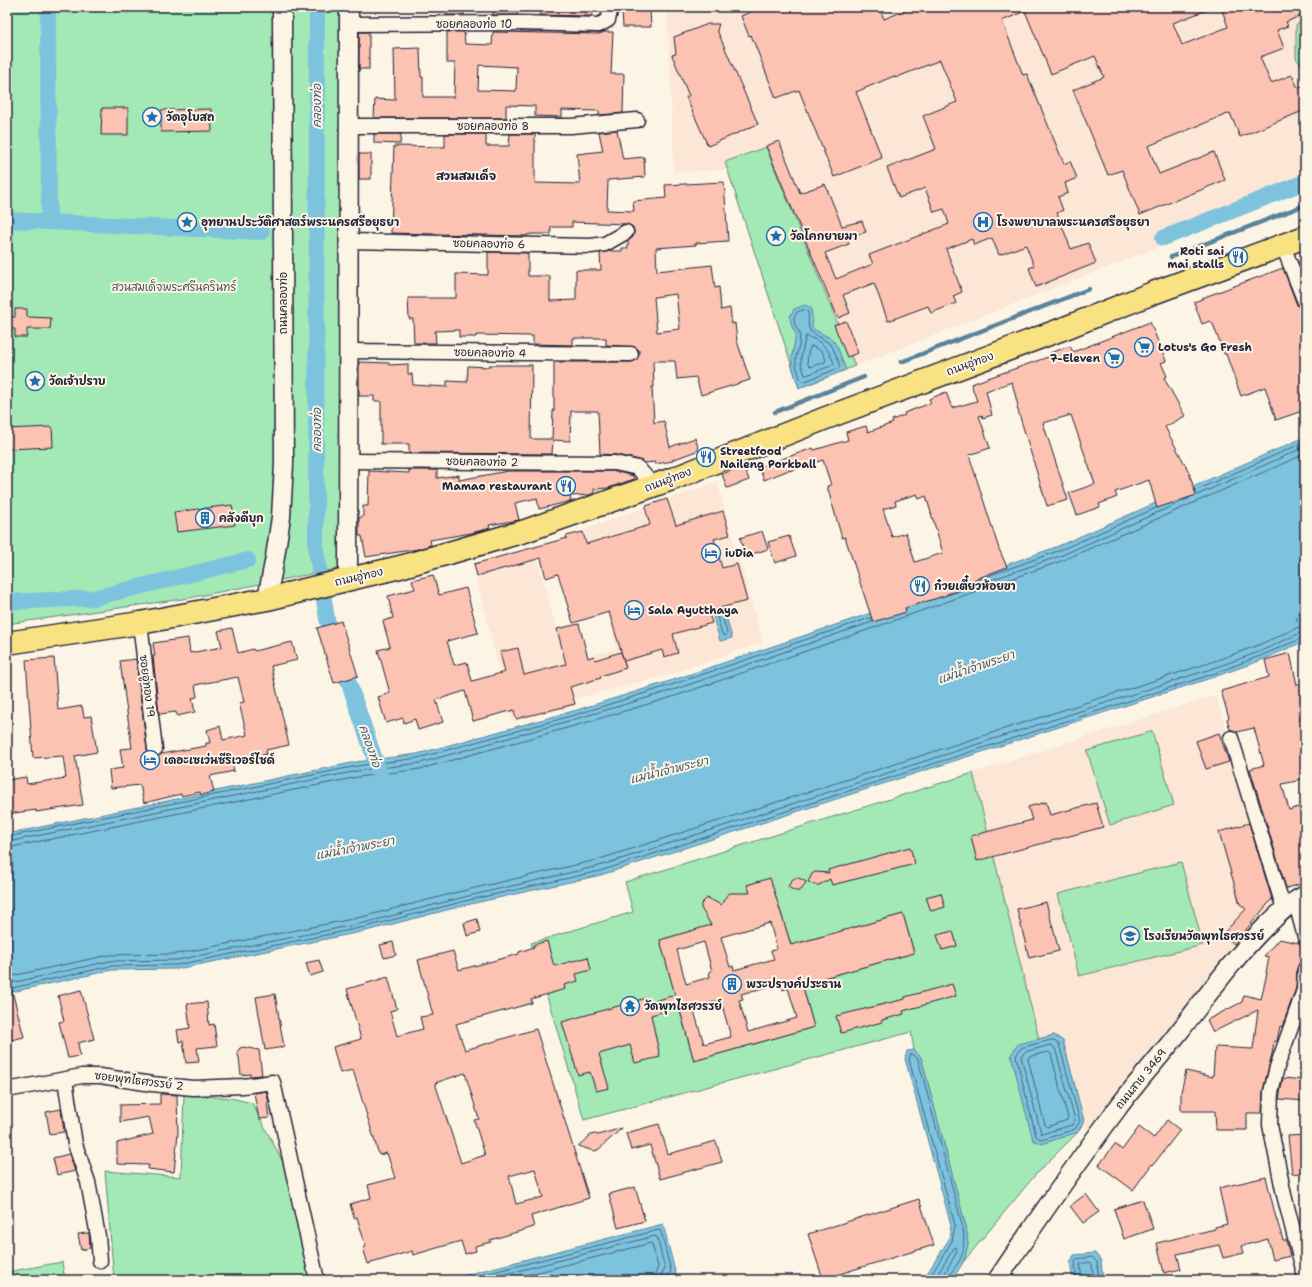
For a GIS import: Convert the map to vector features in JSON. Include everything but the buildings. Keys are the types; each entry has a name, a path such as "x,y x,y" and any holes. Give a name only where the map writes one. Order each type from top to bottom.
{"main road":[{"name":"ถนนอู่ทอง","path":"7,643 140,623 267,599 400,567 525,530 653,486 819,420 1065,328 1153,293 1305,238"}],"street":[{"name":"ถนนคลองท่อ","path":"267,599 275,557 284,464 282,7"},
{"name":"ซอยคลองท่อ 10","path":"349,16 599,25 608,20 611,7"},
{"path":"343,580 348,461 349,16"},
{"name":"ซอยคลองท่อ 8","path":"349,126 571,126 637,120"},
{"name":"ซอยคลองท่อ 6","path":"348,241 591,246 605,244 626,232"},
{"path":"1283,246 1305,302"},
{"name":"ซอยคลองท่อ 4","path":"348,351 631,354"},
{"name":"ซอยคลองท่อ 2","path":"348,461 615,463 638,468 653,486"},
{"name":"ซอยอู่ทอง 19","path":"140,623 155,749"},
{"path":"1231,738 1295,901 1305,937"},
{"name":"ถนนสาย 3469","path":"997,1280 1032,1227 1117,1109 1218,981 1251,942 1295,901"},
{"path":"1305,969 1304,990 1277,1067 1270,1092 1270,1125 1284,1195 1305,1277"},
{"name":"ซอยพุทไธศวรรย์ 2","path":"7,1090 82,1076 100,1076 152,1084 193,1088 243,1086 273,1082 317,1280"},
{"path":"65,1080 75,1144 88,1182 98,1236 100,1261"}],"shaded area":[{"name":"โรงพยาบาลพระนครศรีอยุธยา","path":"667,7 1305,7 1305,190 799,388 727,170 674,172"},
{"path":"717,482 763,642 667,675 575,699 576,706 512,721 474,569 536,552 565,662 617,649 584,530 643,508 674,609 697,602 669,499"},
{"name":"โรงเรียนวัดพุทไธศวรรย์","path":"1216,695 1277,900 1180,1013 1087,1131 1063,1041 1054,1035 1039,1039 973,773"}],"green space":[{"name":"สวนสมเด็จพระศรีนครินทร์","path":"7,7 340,7 341,568 189,598 7,624"},
{"path":"1305,19 1305,70 1296,58 1296,25"},
{"path":"766,147 855,366 799,388 725,162"},
{"path":"1152,731 1174,805 1110,825 1087,751"},
{"path":"973,773 1039,1039 1054,1035 1063,1041 1084,1121 1078,1132 1036,1174 964,1261 968,1244 966,1227 921,1057 914,1050 911,1032 584,1120 531,943 633,912 625,882","holes":["779,906 791,945 903,914 914,953 802,984 814,1027 694,1061 660,940"]},
{"path":"1181,862 1203,945 1079,976 1058,894"},
{"path":"184,1095 231,1098 252,1103 284,1164 311,1280 114,1280 105,1171 181,1177"},
{"path":"62,1262 65,1280 7,1280 7,1272"}],"water":[{"path":"805,305 811,308 813,329 832,339 837,346 846,370 799,388 792,366 792,356 796,334 792,327 790,317 794,309"},
{"name":"แม่น้ำเจ้าพระยา","path":"1305,437 1305,641 1262,660 1214,677 601,875 466,905 366,931 177,969 112,970 7,993 7,834 356,762 417,754 577,710 667,682 868,614 1056,547"},
{"path":"722,602 732,638 720,641 710,606"},
{"path":"1054,1035 1063,1041 1084,1121 1078,1132 1042,1144 1033,1140 1011,1055 1018,1044"},
{"path":"914,1050 921,1057 966,1227 968,1244 964,1261 952,1280 923,1280 949,1239 951,1225 905,1059 907,1051"},
{"path":"663,1224 676,1275 666,1280 446,1280"},
{"path":"1095,1253 1101,1261 1103,1280 1073,1280 1070,1263 1074,1255"}],"waterway":[{"path":"48,7 49,222"},
{"name":"คลองท่อ","path":"317,7 316,549 327,619 382,780"},
{"path":"1163,238 1305,182"},
{"path":"1171,257 1305,205"},
{"path":"7,220 262,232"},
{"path":"901,362 1089,289"},
{"path":"775,412 864,377"},
{"path":"7,602 93,598 248,560"}],"ferry route":[{"path":"1296,622 1305,589"}],"place":[{"name":"วัดอุโบสถ","path":"152,117"},
{"name":"อุทยานประวัติศาสตร์พระนครศรีอยุธยา","path":"187,222"},
{"name":"โรงพยาบาลพระนครศรีอยุธยา","path":"983,222"},
{"name":"วัดโคกยายมา","path":"776,236"},
{"name":"Roti sai mai stalls","path":"1238,257"},
{"name":"Lotus's Go Fresh","path":"1144,347"},
{"name":"7-Eleven","path":"1114,358"},
{"name":"วัดเจ้าปราบ","path":"35,381"},
{"name":"Streetfood Naileng Porkball","path":"706,457"},
{"name":"Mamao restaurant","path":"566,486"},
{"name":"คลังดีบุก","path":"205,518"},
{"name":"iuDia","path":"711,553"},
{"name":"ก๋วยเตี๋ยวห้อยขา","path":"920,586"},
{"name":"Sala Ayutthaya","path":"634,610"},
{"name":"เดอะเซเว่นซีริเวอร์ไซด์","path":"150,760"},
{"name":"โรงเรียนวัดพุทไธศวรรย์","path":"1130,936"},
{"name":"พระปรางค์ประธาน","path":"732,984"},
{"name":"วัดพุทไธศวรรย์","path":"630,1006"}],"district":[{"name":"สวนสมเด็จ","path":"466,176"}]}
